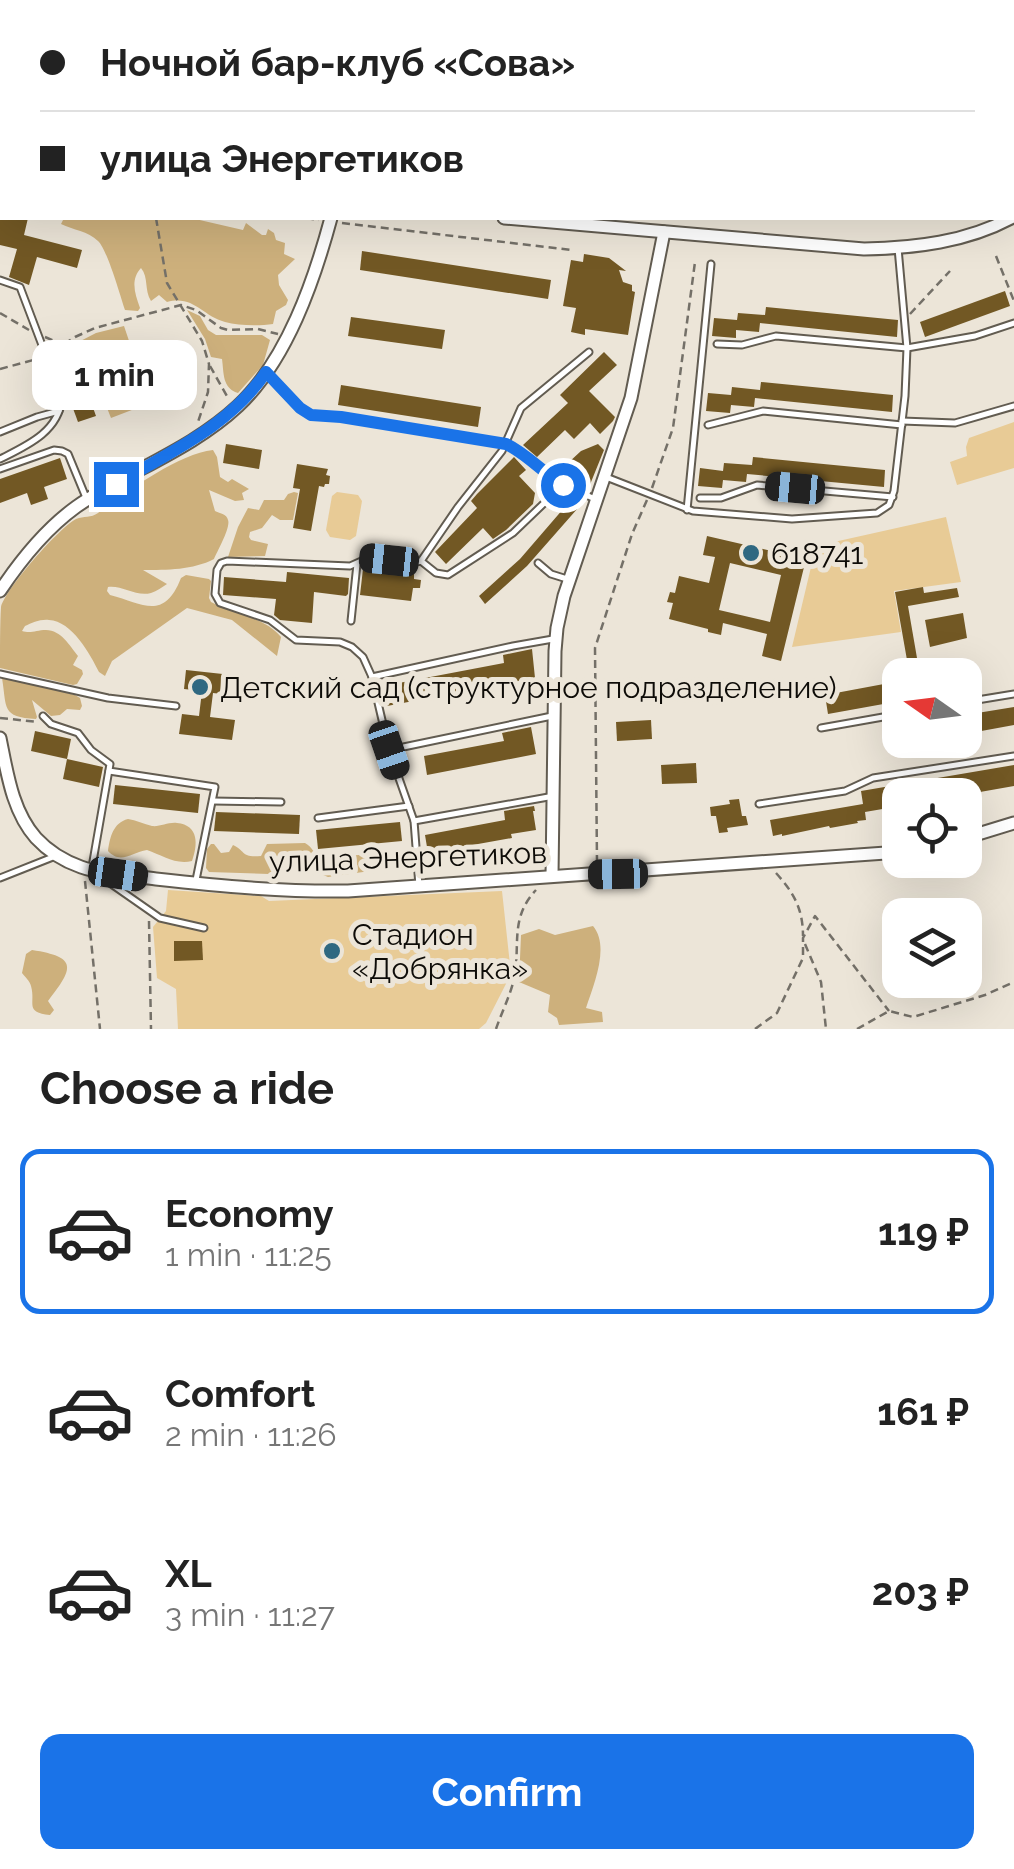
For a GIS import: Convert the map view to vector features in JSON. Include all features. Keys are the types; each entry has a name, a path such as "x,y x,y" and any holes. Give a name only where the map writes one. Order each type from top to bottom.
{"street":[{"path":"0,591 62,519 87,500 203,433 236,408 266,372 294,322 331,220"},
{"path":"556,220 864,249 966,237 1006,220"},
{"path":"547,877 554,796 556,639 561,607 631,398 664,232"},
{"name":"улица Энергетиков","path":"0,738 12,792 23,819 56,855 89,869 195,883 297,892 348,891 882,853"},
{"path":"982,833 1014,823"}],"lane":[{"path":"603,476 688,510 792,519 886,509 893,497 908,348 898,248"},
{"path":"688,510 711,264"},
{"path":"0,280 20,287 62,398 59,411 34,442 0,459"},
{"path":"717,344 742,344 776,336 908,348 975,336 1014,322"},
{"path":"419,886 414,821 363,657 346,644 290,638 274,623 223,604 214,594 218,568 224,562 350,566 364,558 421,561 506,444 520,408 589,352"},
{"path":"266,372 311,415 506,444 563,485 595,499"},
{"path":"708,425 763,412 902,423 956,422 1014,406"},
{"path":"0,432 59,411"},
{"path":"0,468 62,450 68,454 87,500"},
{"path":"421,561 436,573 448,575 513,533 563,485"},
{"path":"700,498 720,498 757,485 893,497"},
{"path":"0,577 24,560"},
{"path":"351,621 357,564"},
{"path":"538,564 551,574 570,580"},
{"path":"372,677 556,639"},
{"path":"0,674 108,698 176,706"},
{"path":"982,699 1014,694"},
{"path":"43,716 51,724 78,733 91,750 108,762 110,771 89,869 160,918 204,928"},
{"path":"389,750 554,716"},
{"path":"822,728 882,717"},
{"path":"759,804 845,791 873,778 1014,756"},
{"path":"110,771 216,788 195,883"},
{"path":"414,821 554,796"},
{"path":"213,801 281,802"},
{"path":"318,818 409,806"},
{"path":"0,878 56,855"}],"path":[{"path":"156,220 167,283 202,341 209,364 206,402 195,427"},
{"path":"331,220 572,250"},
{"path":"358,226 359,220"},
{"path":"996,256 1014,301"},
{"path":"598,874 595,648 632,534 673,428 695,262"},
{"path":"905,319 950,270"},
{"path":"0,369 46,356 95,328 181,305 196,310 221,328 258,329 280,335"},
{"path":"209,364 236,408"},
{"path":"0,718 51,724"},
{"path":"755,1029 777,1013 803,958 803,914 786,884 766,862"},
{"path":"89,869 86,890 100,1029"},
{"path":"496,1029 516,967 517,923 524,904 547,877"},
{"path":"149,910 151,1029"},
{"path":"803,938 815,916 889,1011 913,1017 1014,982"},
{"path":"803,938 821,982 826,1029"},
{"path":"857,1029 889,1011"}],"shaded area":[{"path":"63,220 200,220 243,230 246,223 262,235 268,229 276,240 285,243 284,254 295,259 278,275 288,300 276,311 273,324 231,323 184,301 167,302 159,295 151,301 141,268 135,282 140,308 125,310 102,246 90,235 61,224"},
{"path":"187,310 200,316 216,335 262,335 270,340 263,365 238,393 226,384 222,359 211,357"},
{"path":"124,326 150,403 111,418 84,350 79,347 61,351 96,333"},
{"path":"1014,422 1014,468 957,485 950,462 967,456 969,438"},
{"path":"213,450 220,477 249,489 242,493 244,500 235,501 209,490 215,511 226,516 228,523 214,559 189,567 143,570 167,584 151,593 113,587 107,591 152,606 168,600 186,575 209,579 211,602 258,620 281,637 277,656 232,620 187,608 112,661 105,676 73,632 49,620 25,626 22,631 51,631 65,639 78,656 73,665 82,670 77,684 0,668 1,607 12,586 46,546 76,519 95,515 169,466"},
{"path":"337,492 358,495 362,501 356,536 350,540 330,537 326,530 332,496"},
{"path":"298,493 293,520 280,520 272,515 262,528 250,532 251,540 268,544 265,556 228,557 248,508 259,510 264,500 284,500"},
{"path":"946,517 961,582 894,591 901,632 792,647 816,546"},
{"path":"2,678 75,695 82,706 80,710 67,709 51,716 32,700 36,719 17,716 6,704"},
{"path":"128,819 152,826 177,823 189,828 196,842 192,861 174,861 147,850 122,857 113,855 108,851 113,831"},
{"path":"305,843 321,858 408,851 410,855 407,870 384,869 328,877 316,872 209,872 206,868 211,844 221,853 229,852 233,845 247,855 261,856 267,844"},
{"name":"Стадион «Добрянка»","path":"168,890 261,896 269,901 502,891 511,974 486,1023 479,1029 178,1029 176,989 157,978 153,927 166,911"},
{"path":"593,926 600,954 586,1008 602,1012 603,1022 559,1025 548,1012 550,995 519,982 521,935 539,929 555,935"},
{"path":"32,950 58,956 67,966 63,980 48,1001 54,1010 50,1015 34,1009 30,984 22,973 26,954"}],"building":[{"path":"0,220 28,220 24,235 82,250 77,268 37,257 29,285 9,277 17,249 0,245"},
{"path":"362,251 551,280 548,299 360,270"},
{"path":"584,254 609,258 626,271 619,270 623,282 632,285 635,292 628,335 585,329 585,335 571,332 576,308 563,306 571,260 583,262"},
{"path":"1005,291 1010,306 925,337 920,322"},
{"path":"766,307 898,320 897,337 760,323 759,332 736,330 736,338 712,336 714,318 737,320 738,313 765,315"},
{"path":"351,317 445,330 442,349 348,336"},
{"path":"604,352 617,365 589,391 615,417 613,421 600,434 590,423 574,439 565,430 537,457 523,445 568,403 560,395"},
{"path":"74,355 96,416 78,422 56,362"},
{"path":"761,382 893,395 892,412 755,398 754,407 731,405 730,413 706,411 708,393 731,395 732,387 760,390"},
{"path":"341,385 481,407 478,427 338,405"},
{"path":"226,444 262,450 259,469 223,463"},
{"path":"598,444 604,450 589,487 580,486 574,479 566,480 556,472 554,467"},
{"path":"514,457 526,470 519,476 535,493 533,504 493,539 483,528 446,564 435,552 477,508 471,501"},
{"path":"753,457 885,470 884,487 747,474 746,482 723,480 722,488 698,486 700,468 723,471 724,463 752,465"},
{"path":"60,458 67,479 44,487 48,499 31,505 27,493 0,503 0,479"},
{"path":"297,464 328,469 326,475 330,476 329,484 319,486 311,531 293,528 300,489 293,488"},
{"path":"570,501 578,508 527,566 485,604 479,596 520,559"},
{"path":"707,536 806,559 781,661 762,656 767,634 723,623 721,635 669,619 673,603 667,602 670,592 675,593 679,576 709,583 715,557 703,555","holes":["730,563 781,575 770,622 719,610"]},
{"path":"387,568 409,569 414,579 421,580 420,588 413,588 411,601 360,595 363,569 387,572"},
{"path":"287,572 349,578 348,594 314,592 312,623 280,620 274,615 276,599 223,595 224,577 286,582"},
{"path":"923,587 924,593 957,588 959,597 908,606 917,658 907,658 895,592"},
{"path":"963,613 967,638 930,647 925,620"},
{"path":"532,649 535,678 387,706 383,686 504,663 503,655"},
{"path":"186,670 241,676 238,696 213,693 210,717 235,720 232,740 179,734 182,714 199,716 202,691 184,689"},
{"path":"882,684 882,704 828,714 825,695"},
{"path":"1014,707 1014,725 982,731 982,712"},
{"path":"651,720 652,739 617,741 616,722"},
{"path":"531,727 536,754 427,775 424,756 504,741 502,733"},
{"path":"35,731 71,739 67,759 31,751"},
{"path":"67,759 103,767 99,787 63,779"},
{"path":"696,763 697,783 662,784 661,765"},
{"path":"1014,765 1014,786 982,792 982,778 938,778"},
{"path":"115,785 200,794 198,813 113,804"},
{"path":"882,787 882,809 865,812 866,820 773,836 770,820 863,804 861,791"},
{"path":"739,799 748,825 719,833 710,807"},
{"path":"534,806 536,830 428,853 425,835 505,820 504,811"},
{"path":"216,812 300,815 299,834 214,831"},
{"path":"400,822 402,841 318,849 316,830"},
{"path":"174,941 202,941 203,960 174,961"}],"place":[{"name":"618741","path":"751,553"},
{"name":"Детский сад (структурное подразделение)","path":"200,687"},
{"name":"Стадион «Добрянка»","path":"332,951"}],"route":[{"path":"116,484 218,423 250,394 266,372 311,415 506,444 563,485"}]}
